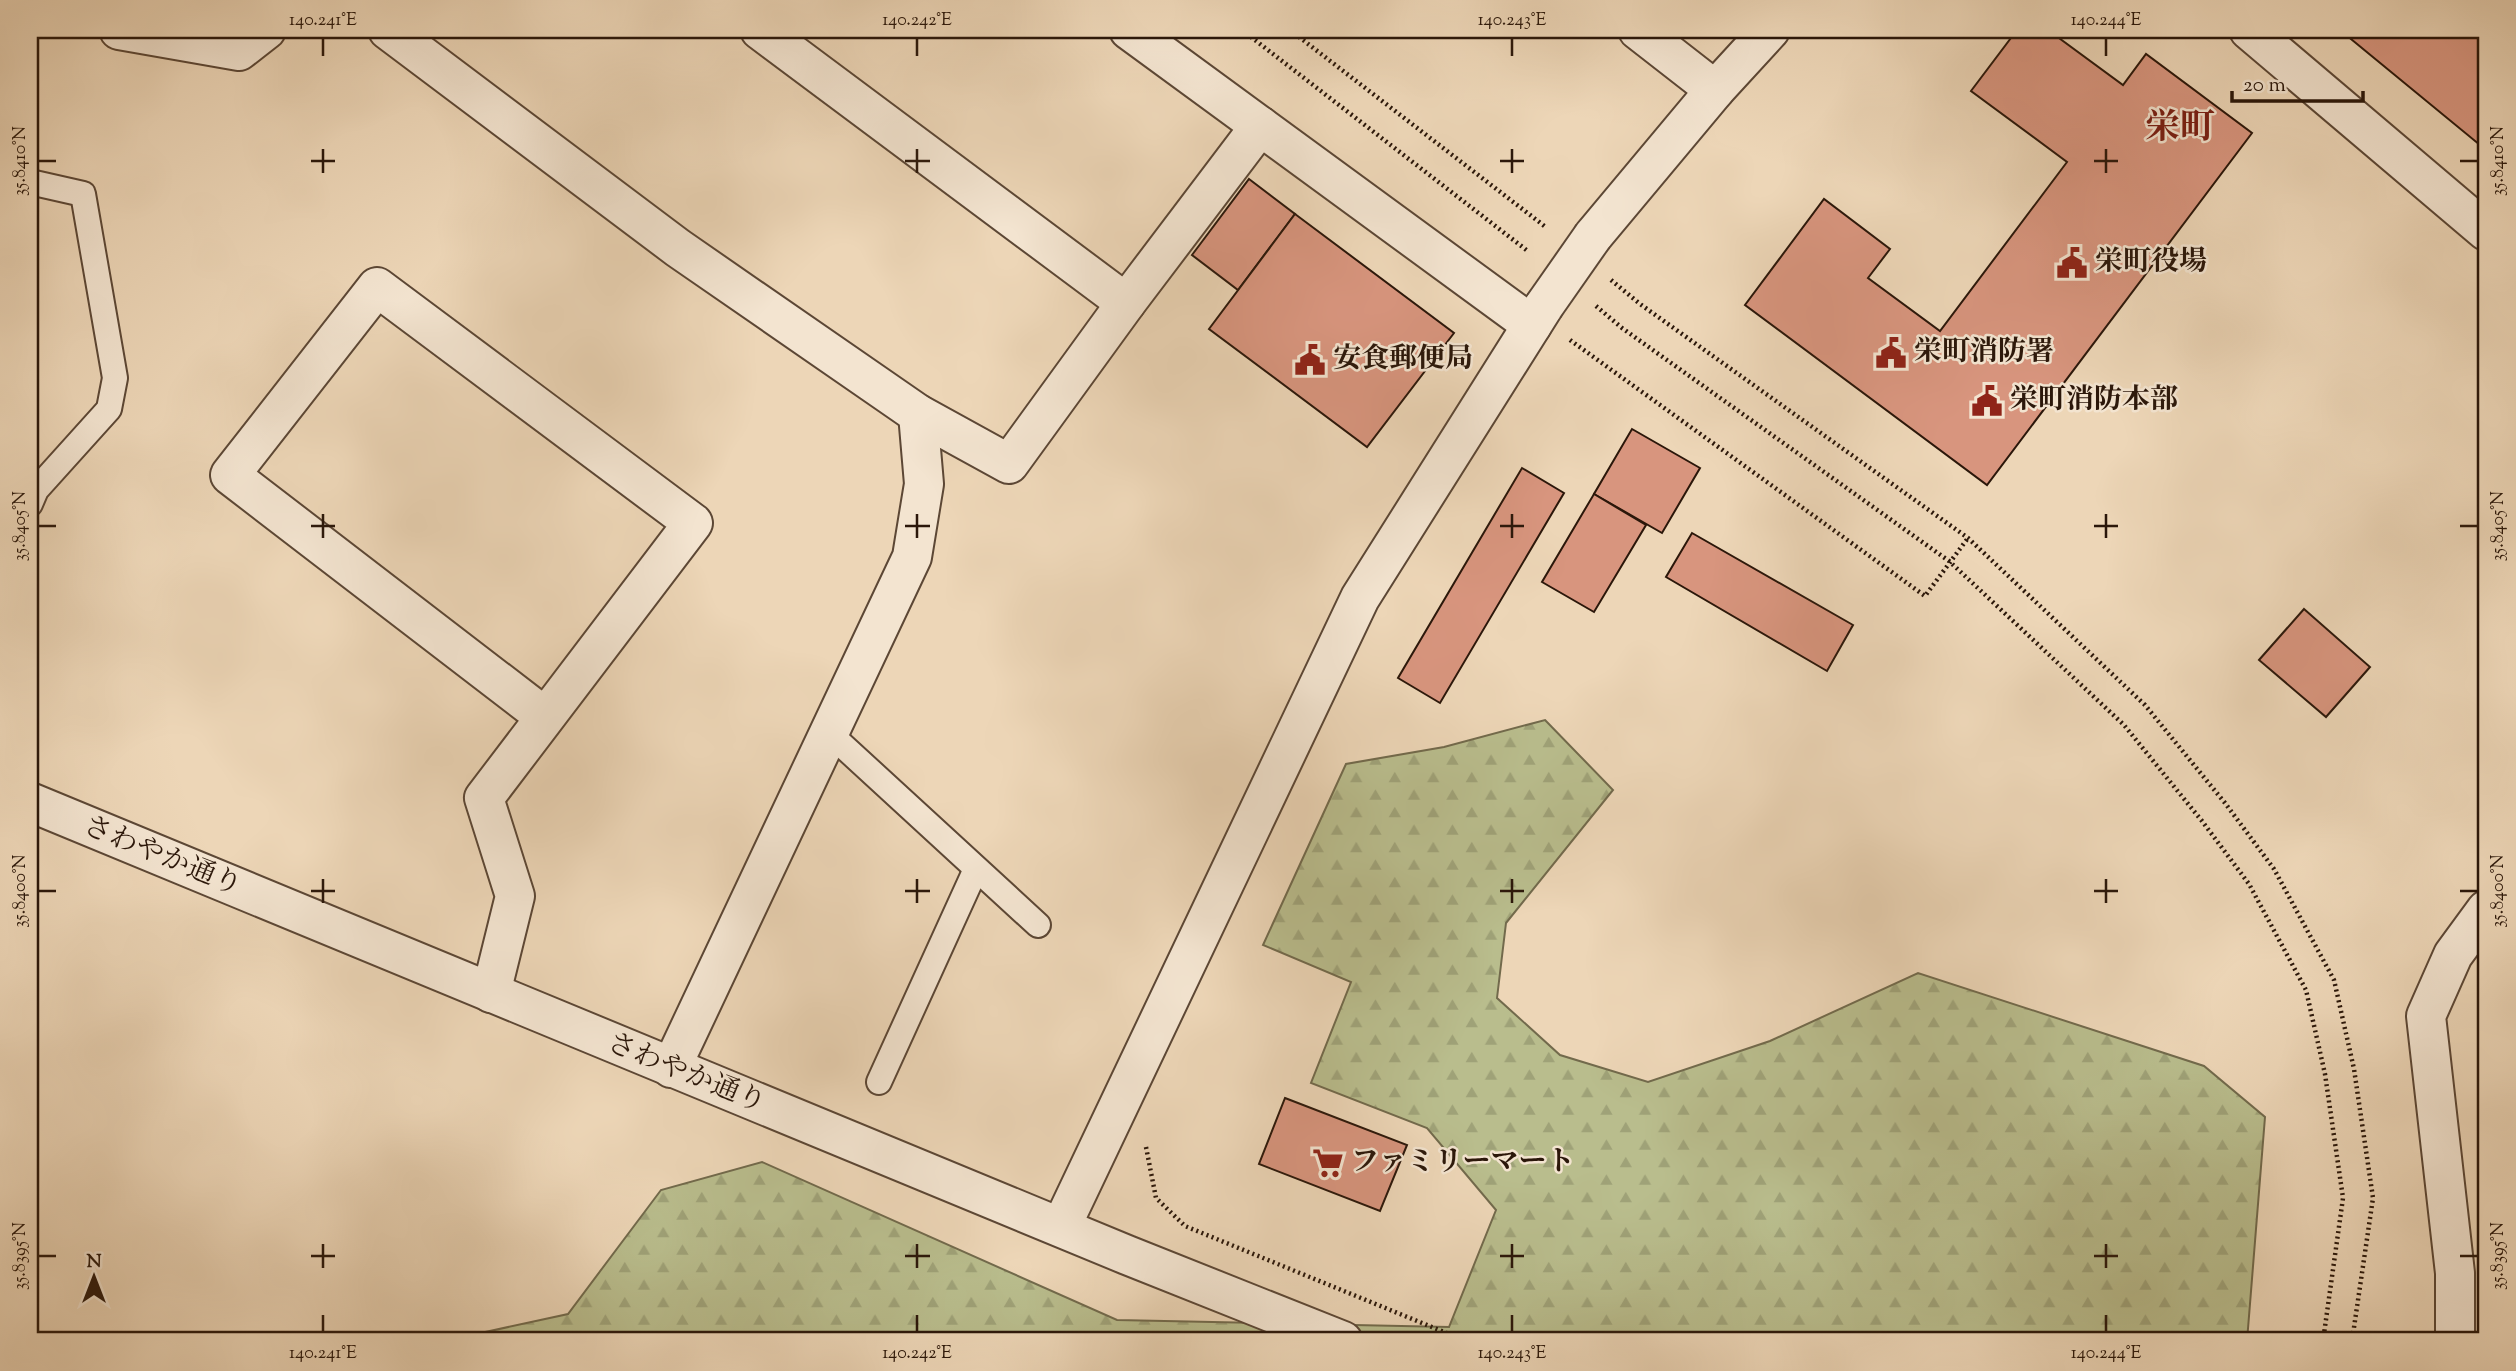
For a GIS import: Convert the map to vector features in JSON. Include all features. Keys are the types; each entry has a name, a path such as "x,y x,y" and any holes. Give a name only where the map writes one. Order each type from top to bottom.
{"street":[{"path":"119,30 239,51 266,30"},
{"path":"388,30 678,248 918,414 1009,464 1260,126"},
{"path":"760,30 1126,303"},
{"path":"1129,30 1260,126 1538,316"},
{"path":"1638,30 1715,90"},
{"path":"1061,1227 1360,598 1538,316 1593,236 1715,90 1770,30"},
{"path":"2249,30 2486,231"},
{"path":"491,993 514,896 484,798 693,523 377,288 230,475 545,717"},
{"path":"671,1068 912,557 924,484 918,414"},
{"name":"さわやか通り","path":"30,802 671,1068 1343,1341"},
{"path":"2449,1334 2455,1273 2426,1016 2453,955 2486,910"}],"lane":[{"path":"30,182 82,194 115,378 109,409 36,490 30,504"},
{"path":"829,733 1038,925"},
{"path":"879,1082 976,869"}],"path":[{"path":"1242,30 1532,255"},
{"path":"1290,30 1553,234"},
{"path":"1608,278 1651,312 1968,538 2145,705 2225,803 2274,869 2334,980 2354,1069 2373,1198 2352,1341"},
{"path":"1592,303 1622,328 1949,561 2124,725 2249,884 2306,990 2325,1074 2343,1198 2323,1341"},
{"path":"1538,316 1925,596 1968,538"},
{"path":"1144,1139 1156,1198 1185,1226 1466,1341"}],"green space":[{"path":"1545,720 1613,790 1506,923 1497,998 1560,1055 1648,1082 1770,1041 1918,973 2204,1066 2265,1117 2247,1341 444,1341 568,1314 661,1190 762,1162 1117,1320 1449,1327 1496,1210 1427,1128 1311,1083 1351,982 1263,945 1346,764 1444,747"}],"building":[{"name":"栄町役場","path":"2017,30 2048,30 2123,85 2146,54 2252,133 1987,485 1745,305 1824,199 1890,249 1868,278 1940,331 2067,162 1971,91"},
{"path":"2340,30 2486,30 2486,150"},
{"path":"1249,179 1295,214 1238,290 1192,255"},
{"path":"1295,214 1454,333 1367,447 1209,329"},
{"path":"1632,429 1700,468 1662,533 1594,494"},
{"path":"1522,468 1564,493 1440,703 1398,678"},
{"path":"1594,494 1646,525 1594,612 1542,582"},
{"path":"1692,533 1853,625 1827,671 1666,577"},
{"path":"2304,609 2370,667 2326,717 2259,660"},
{"path":"1285,1098 1407,1145 1380,1211 1259,1164"}],"place":[{"name":"栄町役場","path":"2072,263"},
{"name":"栄町消防署","path":"1891,353"},
{"name":"安食郵便局","path":"1310,360"},
{"name":"栄町消防本部","path":"1987,401"},
{"name":"ファミリーマート","path":"1328,1163"}],"district":[{"name":"栄町","path":"2180,129"}]}
